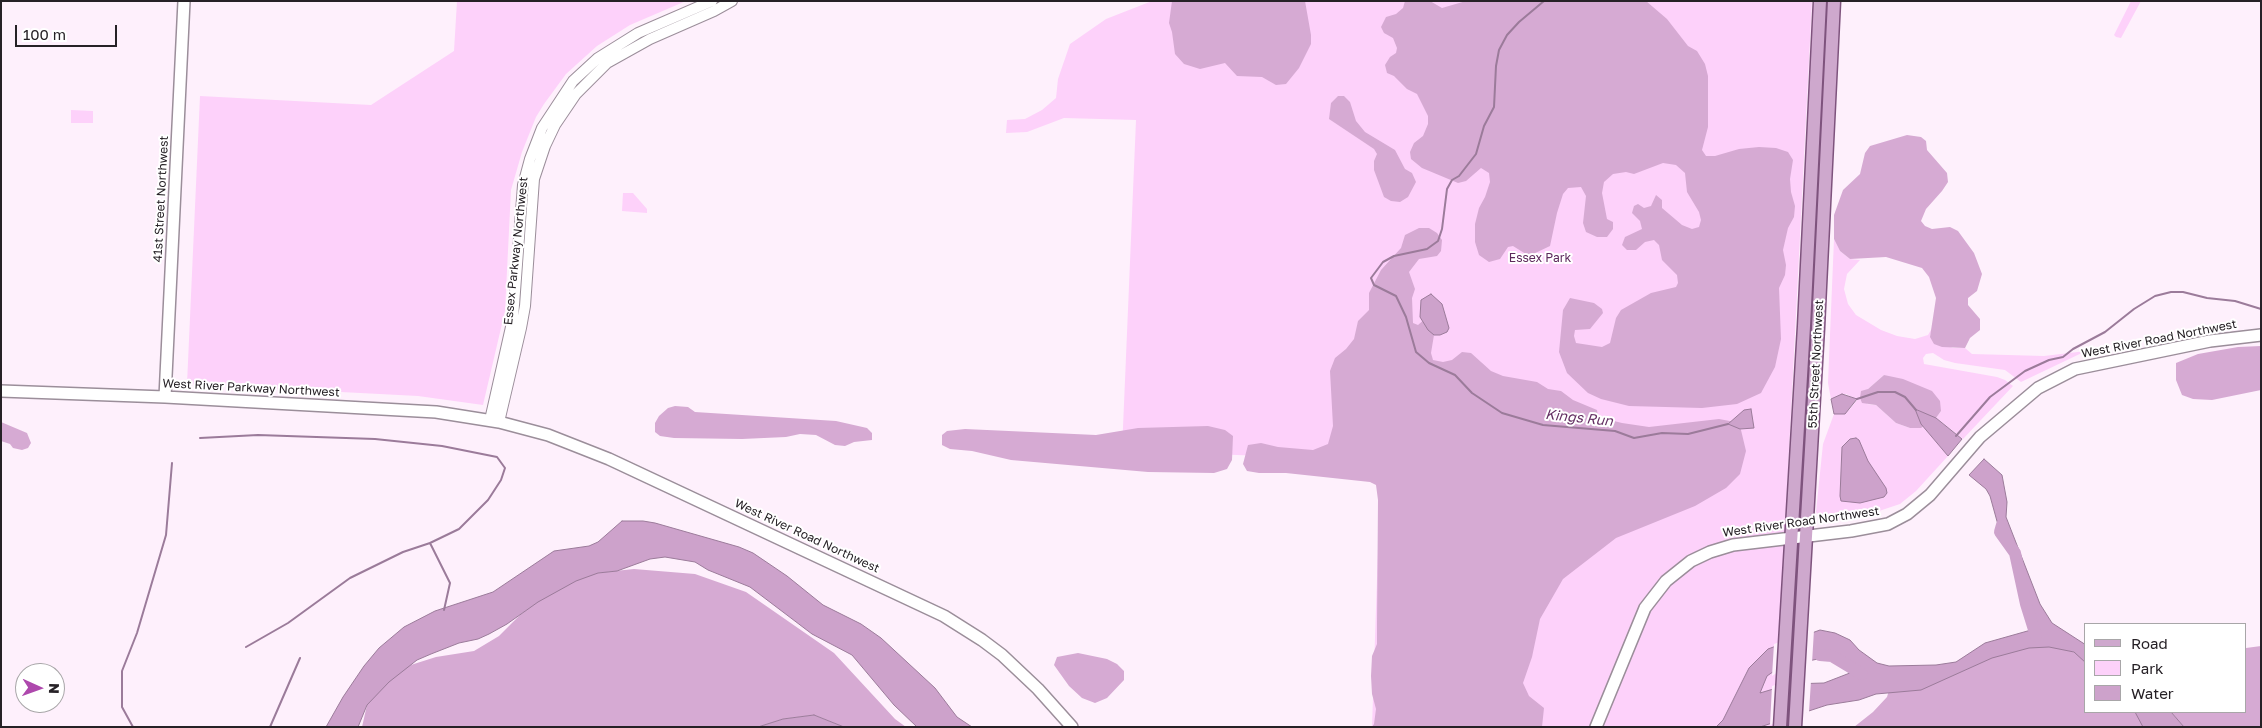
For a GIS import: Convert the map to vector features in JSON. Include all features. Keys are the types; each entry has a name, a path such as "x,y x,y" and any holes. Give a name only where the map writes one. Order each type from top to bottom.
{"main road":[{"name":"41st Street Northwest","path":"165,397 184,1"},
{"name":"55th Street Northwest","path":"1780,727 1804,335 1820,1"},
{"name":"55th Street Northwest","path":"1795,727 1834,1"},
{"name":"West River Road Northwest","path":"1596,727 1639,620 1658,590 1674,573 1691,561 1720,548 1878,527 1907,514 1930,495 1980,437 2038,388 2075,369 2210,341 2261,335"},
{"name":"West River Parkway Northwest","path":"1,391 165,397 391,409 436,412 494,421"},
{"name":"West River Road Northwest","path":"494,421 548,435 609,459 936,612 976,635 1002,655 1038,689 1072,727"}],"street":[{"name":"Essex Parkway Northwest","path":"494,421 513,318 523,185 530,159 542,128 573,81 598,58 638,33 712,1"},
{"name":"Essex Parkway Northwest","path":"494,421 523,321 534,179 545,146 555,125 576,94 607,63 650,39 714,11 732,1"}],"green space":[{"path":"457,1 686,1 630,25 597,46 566,74 536,117 522,152 511,190 505,311 483,405 418,396 187,384 200,96 371,105 454,51"},
{"name":"Essex Park","path":"1152,1 1812,1 1783,568 1787,655 1784,727 1372,727 1381,460 1122,451 1136,120 1064,118 1027,132 1006,133 1007,120 1025,119 1042,110 1056,98 1058,79 1070,44 1106,19"},
{"path":"2131,1 2141,1 2121,38 2116,37 2114,35"},
{"path":"71,110 93,111 93,123 71,123"},
{"path":"623,193 633,193 647,209 647,213 622,211"},
{"path":"1834,239 1840,251 1850,259 1860,260 1847,274 1844,289 1848,304 1856,315 1881,330 1897,336 1915,339 1928,335 1932,328 1930,337 1953,348 1965,348 1972,354 2044,356 2086,351 2021,382 2005,370 1955,363 1944,360 1933,353 1926,354 1923,358 1924,364 1997,377 2013,386 1963,439 1936,418 1941,411 1884,375 1868,389 1867,404 1876,405 1896,423 1910,428 1924,427 1948,456 1916,491 1900,504 1858,518 1829,521 1823,520 1816,512 1823,444 1834,414 1840,414 1849,410 1857,400 1846,394 1831,399 1828,383"}],"shaded area":[{"path":"1172,1 1305,1 1311,44 1299,68 1286,84 1276,85 1262,77 1237,76 1225,63 1200,69 1184,64 1175,54 1169,23"},
{"path":"1405,1 1430,1 1442,8 1466,1 1646,1 1667,19 1688,46 1697,51 1705,64 1708,76 1708,127 1702,150 1706,156 1715,156 1739,149 1759,147 1776,148 1788,152 1793,160 1790,179 1795,206 1794,217 1788,228 1783,250 1786,265 1785,275 1779,288 1781,339 1775,367 1761,393 1737,404 1702,408 1629,406 1601,399 1588,393 1567,373 1559,352 1563,310 1570,298 1594,303 1602,309 1603,313 1590,329 1575,330 1574,336 1576,343 1602,347 1610,343 1616,318 1621,310 1651,293 1676,287 1678,283 1677,275 1662,260 1659,245 1654,240 1645,242 1636,250 1627,250 1622,245 1625,237 1642,229 1640,221 1632,213 1634,206 1638,204 1644,208 1651,206 1656,195 1662,200 1662,208 1682,225 1692,229 1699,227 1701,220 1699,212 1687,192 1685,173 1676,165 1663,163 1634,174 1626,172 1613,174 1604,182 1602,193 1607,219 1613,222 1613,229 1607,237 1597,237 1586,232 1583,223 1586,196 1581,187 1568,188 1563,194 1557,213 1550,246 1529,256 1513,246 1508,247 1500,259 1489,262 1479,255 1475,242 1475,224 1479,208 1490,182 1489,173 1481,168 1466,181 1458,183 1422,168 1411,159 1410,152 1414,143 1423,136 1428,124 1428,116 1417,94 1407,89 1394,76 1387,73 1385,65 1390,57 1396,53 1397,48 1393,38 1384,33 1381,27 1386,17 1396,14 1403,8"},
{"path":"1338,96 1344,96 1350,102 1356,121 1365,132 1395,150 1405,169 1412,173 1416,182 1408,197 1400,202 1391,201 1384,197 1374,170 1374,161 1377,154 1374,149 1329,119 1331,103"},
{"path":"1907,135 1921,137 1926,141 1927,150 1947,173 1948,182 1926,209 1921,221 1925,226 1932,229 1950,227 1958,231 1974,253 1982,274 1977,291 1968,298 1968,305 1980,319 1980,330 1970,338 1965,348 1942,347 1934,344 1930,337 1936,298 1929,277 1922,268 1886,257 1850,259 1840,251 1834,239 1834,215 1843,190 1860,174 1865,153 1870,146"},
{"path":"1419,228 1429,228 1437,233 1442,240 1441,251 1437,256 1419,259 1409,272 1415,289 1412,298 1413,323 1418,325 1426,318 1435,329 1431,353 1433,360 1443,362 1452,360 1462,352 1471,353 1491,371 1503,376 1537,382 1548,389 1561,391 1573,400 1597,410 1598,417 1622,423 1649,427 1719,419 1735,422 1741,430 1746,451 1740,474 1726,488 1695,506 1616,538 1563,579 1540,619 1532,657 1523,683 1529,696 1544,708 1542,727 1372,727 1376,709 1372,694 1371,676 1372,656 1377,644 1378,500 1376,485 1370,482 1286,473 1259,473 1247,471 1243,464 1248,445 1261,443 1278,447 1313,450 1328,444 1333,426 1330,371 1335,358 1354,339 1358,321 1369,310 1369,293 1381,270 1401,248 1405,235"},
{"path":"2261,346 2261,390 2212,400 2193,399 2182,395 2176,380 2176,363 2198,354 2238,347"},
{"path":"1884,375 1903,379 1932,391 1940,401 1941,411 1936,418 1921,428 1910,428 1896,423 1876,405 1862,403 1860,398 1861,391 1868,389"},
{"path":"675,406 688,407 695,412 836,421 867,428 872,433 872,440 854,442 845,446 835,445 816,435 800,434 786,437 742,439 660,436 655,432 655,423 659,416 668,408"},
{"path":"1,422 27,433 31,443 28,448 22,450 13,448 10,444 1,441"},
{"path":"1208,426 1225,430 1233,436 1232,460 1227,469 1214,473 1148,472 1011,460 972,451 950,449 942,445 942,435 947,431 965,429 1096,435 1138,428"},
{"path":"634,569 695,574 746,592 834,653 895,719 906,727 844,727 814,715 783,719 758,727 362,727 367,705 395,670 436,657 474,651 499,636 520,615 549,592 577,575"},
{"path":"2032,637 2076,653 2084,659 2084,713 2144,713 2151,727 1854,727 1873,712 1887,697 1892,680 1937,672 1992,644"},
{"path":"2261,646 2261,727 2184,727 2172,713 2247,713 2247,648"},
{"path":"1078,653 1107,659 1117,664 1124,671 1124,680 1107,698 1095,703 1082,698 1069,686 1054,665 1057,657"}],"water":[{"path":"1431,294 1442,304 1449,328 1447,332 1440,335 1434,335 1428,330 1420,317 1421,300"},
{"path":"1842,394 1857,399 1845,414 1834,414 1831,399"},
{"path":"1751,409 1754,428 1740,429 1728,424 1744,410"},
{"path":"1915,409 1936,418 1962,439 1948,456 1921,424"},
{"path":"1856,438 1859,440 1868,461 1886,488 1887,493 1884,497 1860,503 1841,501 1842,447 1850,439"},
{"path":"1984,459 2002,475 2007,502 2006,517 2040,604 2052,623 2084,644 2084,661 2074,652 2049,647 2029,648 1992,658 1921,690 1876,694 1859,700 1827,705 1760,727 1716,727 1723,720 1749,668 1768,649 1820,630 1835,633 1850,640 1859,650 1877,663 1889,666 1936,665 1956,662 1985,643 2031,630 2033,625 2026,604 2015,553 2000,532 1990,496 1986,489 1969,475","holes":["1832,656 1855,671 1824,683 1790,684 1760,693 1767,676 1780,667"]},
{"path":"622,521 655,523 739,547 753,553 787,576 823,605 861,624 881,638 935,688 957,717 972,727 917,727 894,705 852,655 812,634 750,587 708,570 695,562 665,557 650,559 617,571 598,573 576,581 538,602 489,634 478,639 459,643 417,660 389,682 367,705 358,727 326,727 364,666 379,648 404,627 435,611 493,592 554,551 589,546 598,542"},
{"path":"2136,713 2172,713 2184,727 2143,727"},
{"path":"814,715 844,727 758,727 783,719"}],"pier":[{"path":"1814,630 1812,663 1781,670 1772,676 1774,644"},
{"path":"1789,681 1811,681 1809,712 1770,725 1772,686"}],"waterway":[{"name":"Kings Run","path":"1544,1 1507,35 1499,50 1496,66 1494,107 1484,126 1476,154 1459,176 1452,180 1447,189 1442,229 1438,241 1427,249 1394,256 1383,262 1371,278 1374,285 1396,296 1406,317 1416,352 1429,363 1455,375 1472,393 1502,413 1543,425 1615,431 1634,438 1662,433 1688,434 1728,424"},
{"path":"1956,436 1990,397 2025,371 2049,360 2063,357 2073,349 2105,332 2134,309 2155,296 2171,292 2183,292 2207,298 2235,301 2261,309"},
{"name":"Kings Run","path":"1857,399 1878,392 1895,392 1905,397 1916,410"},
{"path":"200,438 258,435 375,439 442,446 497,457 505,468 501,480 488,500 459,529 430,543 403,552 350,578 288,623 246,647"},
{"path":"133,727 122,707 122,671 137,633 166,535 172,463"},
{"path":"2002,525 2000,532 2015,553 2026,604 2036,636"},
{"path":"430,543 450,583 444,610"},
{"path":"1820,655 1832,656 1862,674"},
{"path":"270,727 300,658"}]}
